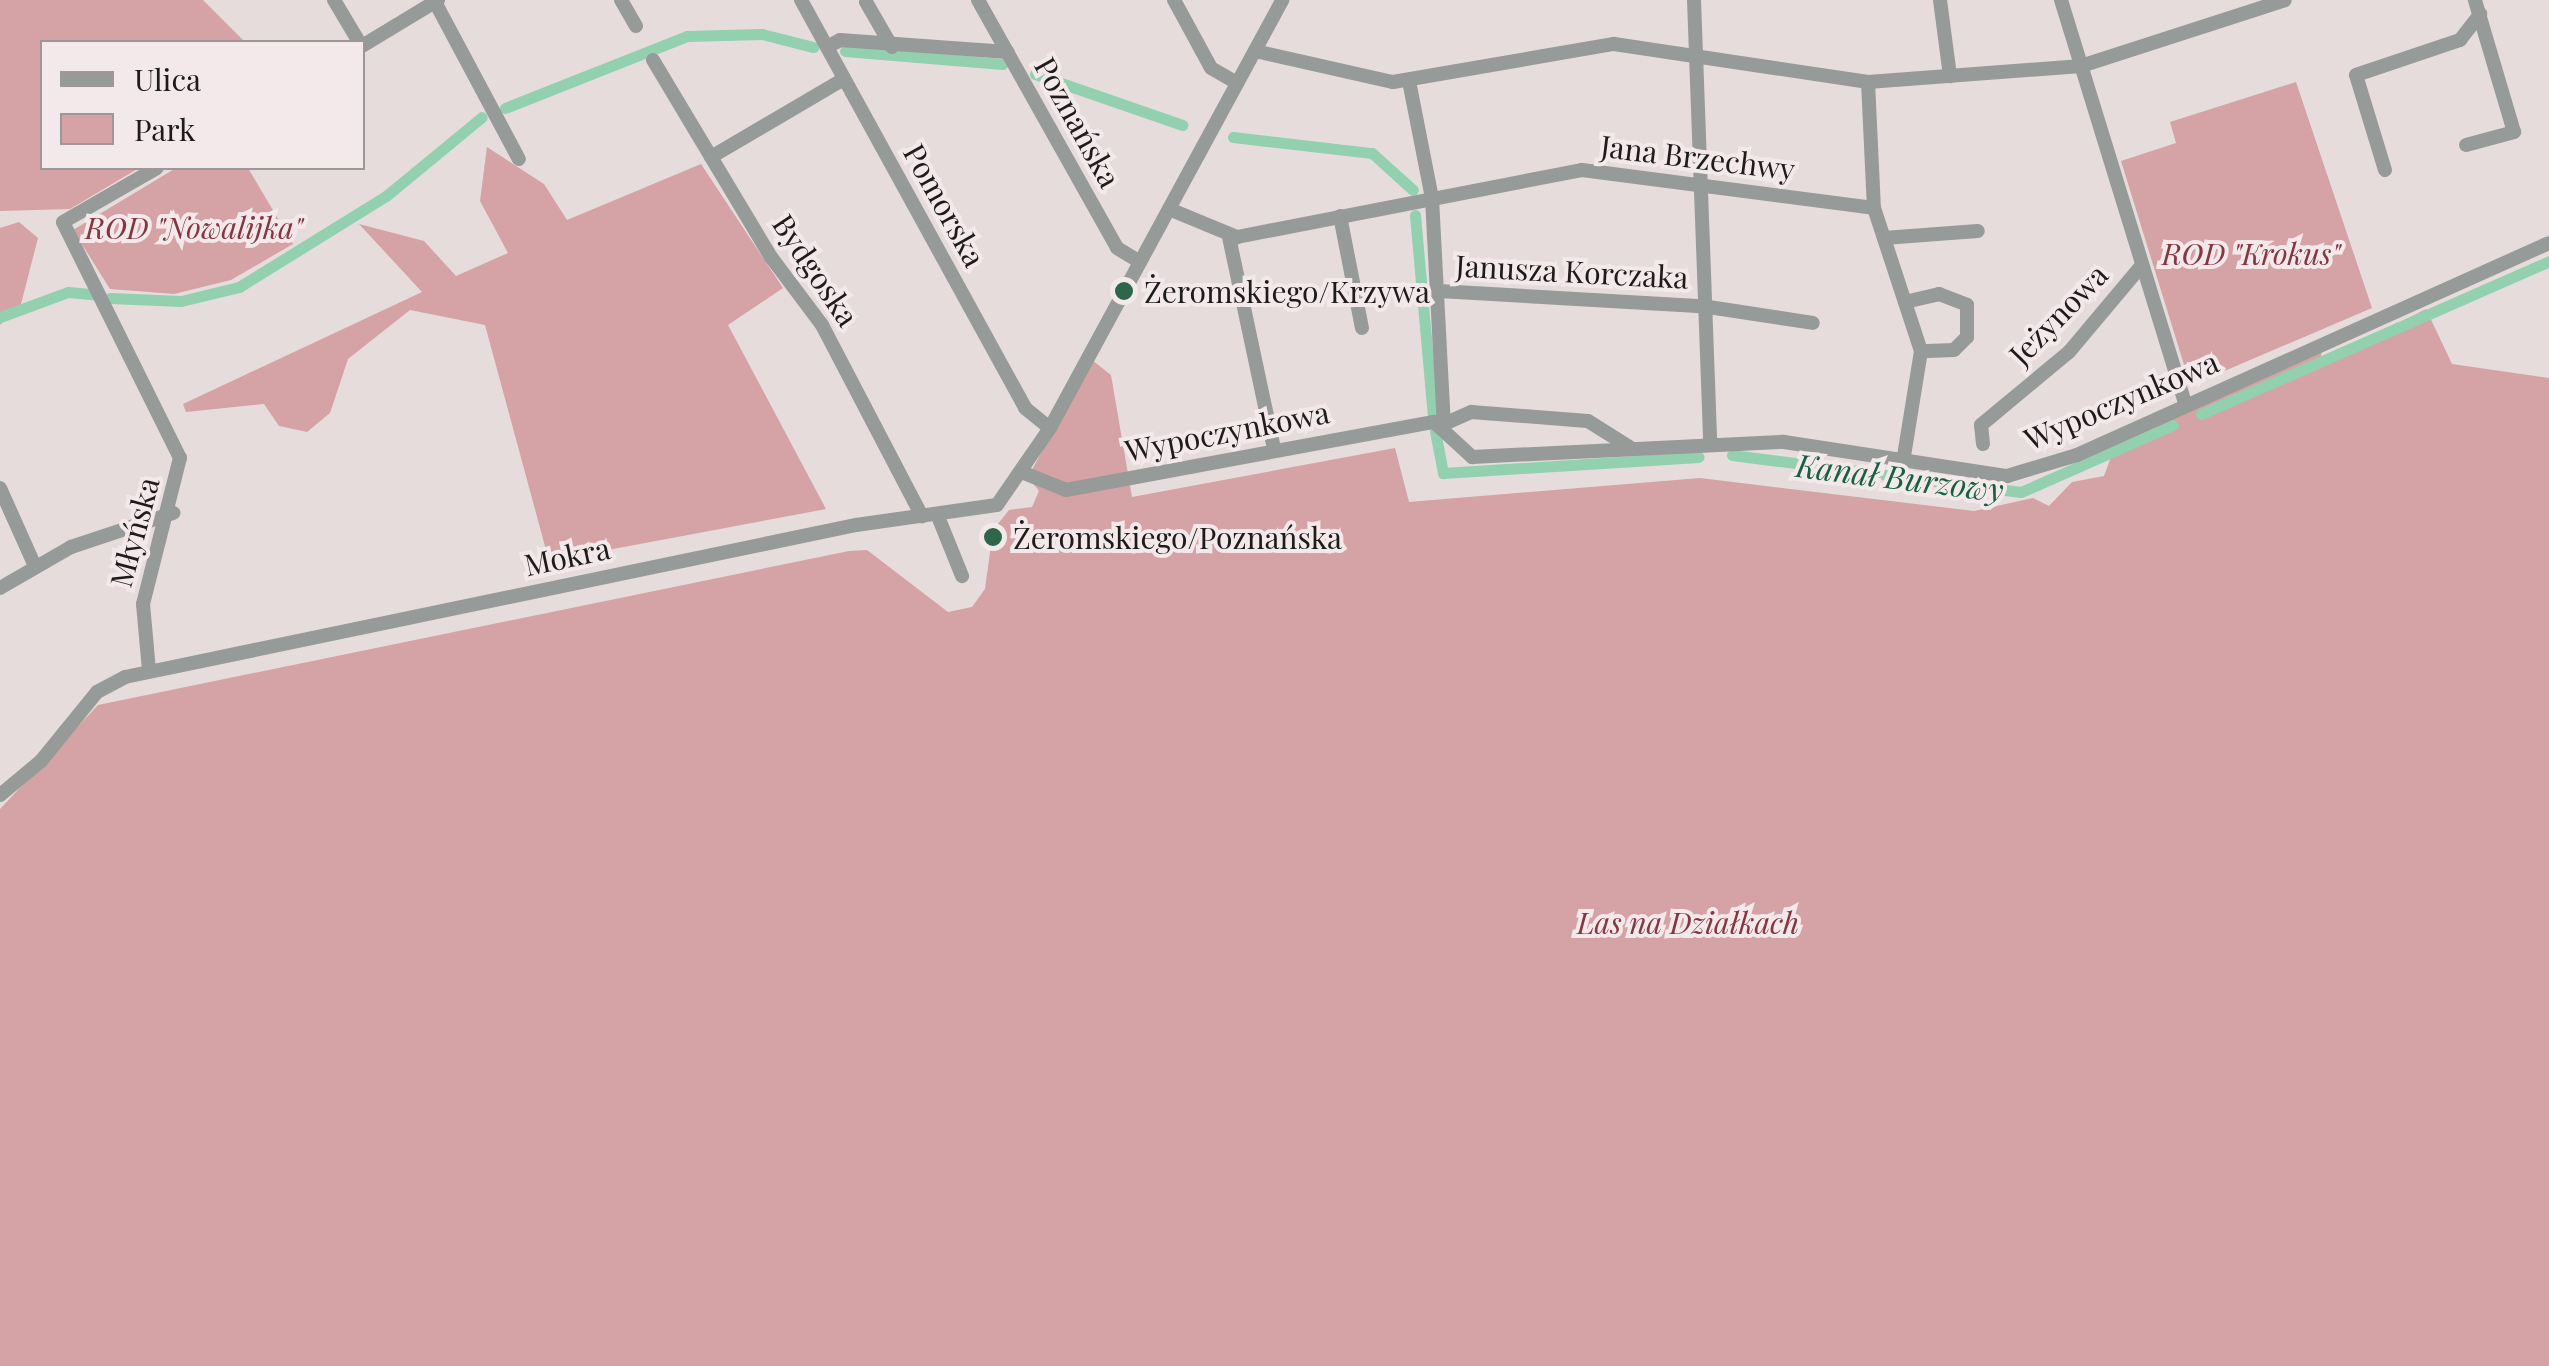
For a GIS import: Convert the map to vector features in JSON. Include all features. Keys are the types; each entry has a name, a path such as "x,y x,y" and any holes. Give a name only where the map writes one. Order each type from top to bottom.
{"street":[{"path":"334,0 359,40"},
{"path":"621,0 636,26"},
{"name":"Pomorska","path":"801,0 1024,408 1050,428"},
{"name":"Poznańska","path":"978,0 1117,248 1140,262"},
{"path":"1174,0 1210,68 1237,82"},
{"path":"1024,473 1282,0"},
{"path":"1694,0 1690,54 1710,444"},
{"path":"1940,0 1950,76"},
{"path":"2061,0 2185,404"},
{"path":"1255,50 1409,81 1585,42 1868,82 2082,66 2285,0"},
{"path":"365,42 437,1 520,159"},
{"path":"866,2 892,47"},
{"path":"2466,145 2514,132 2477,7"},
{"path":"2385,170 2356,75 2460,40 2477,7"},
{"path":"827,47 1008,52"},
{"name":"Bydgoska","path":"653,60 711,157 822,324 962,576"},
{"path":"711,157 844,78"},
{"path":"1409,81 1432,198 1444,425"},
{"path":"1868,82 1874,208 1921,351 1903,462"},
{"name":"Młyńska","path":"149,670 143,604 172,513 176,437 64,222 154,170"},
{"name":"Jana Brzechwy","path":"1228,237 1582,170 1874,208"},
{"path":"1169,208 1228,237 1274,448"},
{"path":"1340,216 1362,328"},
{"path":"1884,238 1978,231"},
{"name":"Wypoczynkowa","path":"1444,425 1456,452 1472,457 1800,443 2008,476 2058,463 2549,244"},
{"name":"Jeżynowa","path":"1983,444 1980,426 2068,352 2142,265"},
{"name":"Janusza Korczaka","path":"1439,290 1702,306 1813,323"},
{"path":"1904,302 1940,294 1967,304 1967,337 1954,350 1921,351"},
{"name":"Wypoczynkowa","path":"1024,473 1066,490 1274,448 1444,425 1472,412 1588,421 1631,448"},
{"name":"Mokra","path":"149,670 997,505 1024,473"},
{"path":"0,488 34,564"},
{"path":"0,588 34,564 146,515 172,513"},
{"path":"0,795 102,687 149,670"}],"green space":[{"name":"ROD \"Nowalijka\"","path":"0,0 203,0 243,40 40,40 40,170 136,170 70,209 0,211"},
{"name":"ROD \"Krokus\"","path":"2296,82 2372,308 2208,378 2185,368 2121,161 2176,143 2170,122"},
{"path":"487,147 544,184 567,220 701,164 783,288 728,325 826,509 549,561 485,325 410,310 348,359 330,413 307,432 279,426 264,404 186,412 183,404 422,292 359,224 424,241 456,276 508,253 480,201"},
{"name":"ROD \"Nowalijka\"","path":"173,170 249,170 293,244 231,280 174,294 110,289 73,230"},
{"path":"19,222 38,238 21,304 0,325 0,228"},
{"name":"Las na Działkach","path":"2426,309 2452,364 2549,378 2549,1366 0,1366 0,809 98,705 849,551 867,550 948,612 972,607 985,589 993,530 1009,510 1032,507 1039,491 1028,477 1092,360 1111,375 1132,497 1395,448 1409,502 1700,478 1974,511 2033,498 2049,506 2072,482 2104,476 2111,457 2160,434 2152,424 2322,349 2320,364"}],"waterway":[{"name":"Kanał Burzowy","path":"505,108 687,36 762,34 813,47"},
{"name":"Kanał Burzowy","path":"845,51 1002,64"},
{"name":"Kanał Burzowy","path":"1035,74 1182,125"},
{"name":"Kanał Burzowy","path":"110,298 181,301 239,287 386,196 482,117"},
{"name":"Kanał Burzowy","path":"1233,137 1372,153 1413,190"},
{"name":"Kanał Burzowy","path":"1415,215 1433,415"},
{"name":"Kanał Burzowy","path":"2201,414 2549,261"},
{"name":"Kanał Burzowy","path":"0,317 68,292 93,294"},
{"name":"Kanał Burzowy","path":"1732,455 2021,492 2173,425"},
{"name":"Kanał Burzowy","path":"1435,431 1443,473 1699,457"}],"place":[{"name":"Żeromskiego/Krzywa","path":"1124,291"},
{"name":"Żeromskiego/Poznańska","path":"993,537"}]}
